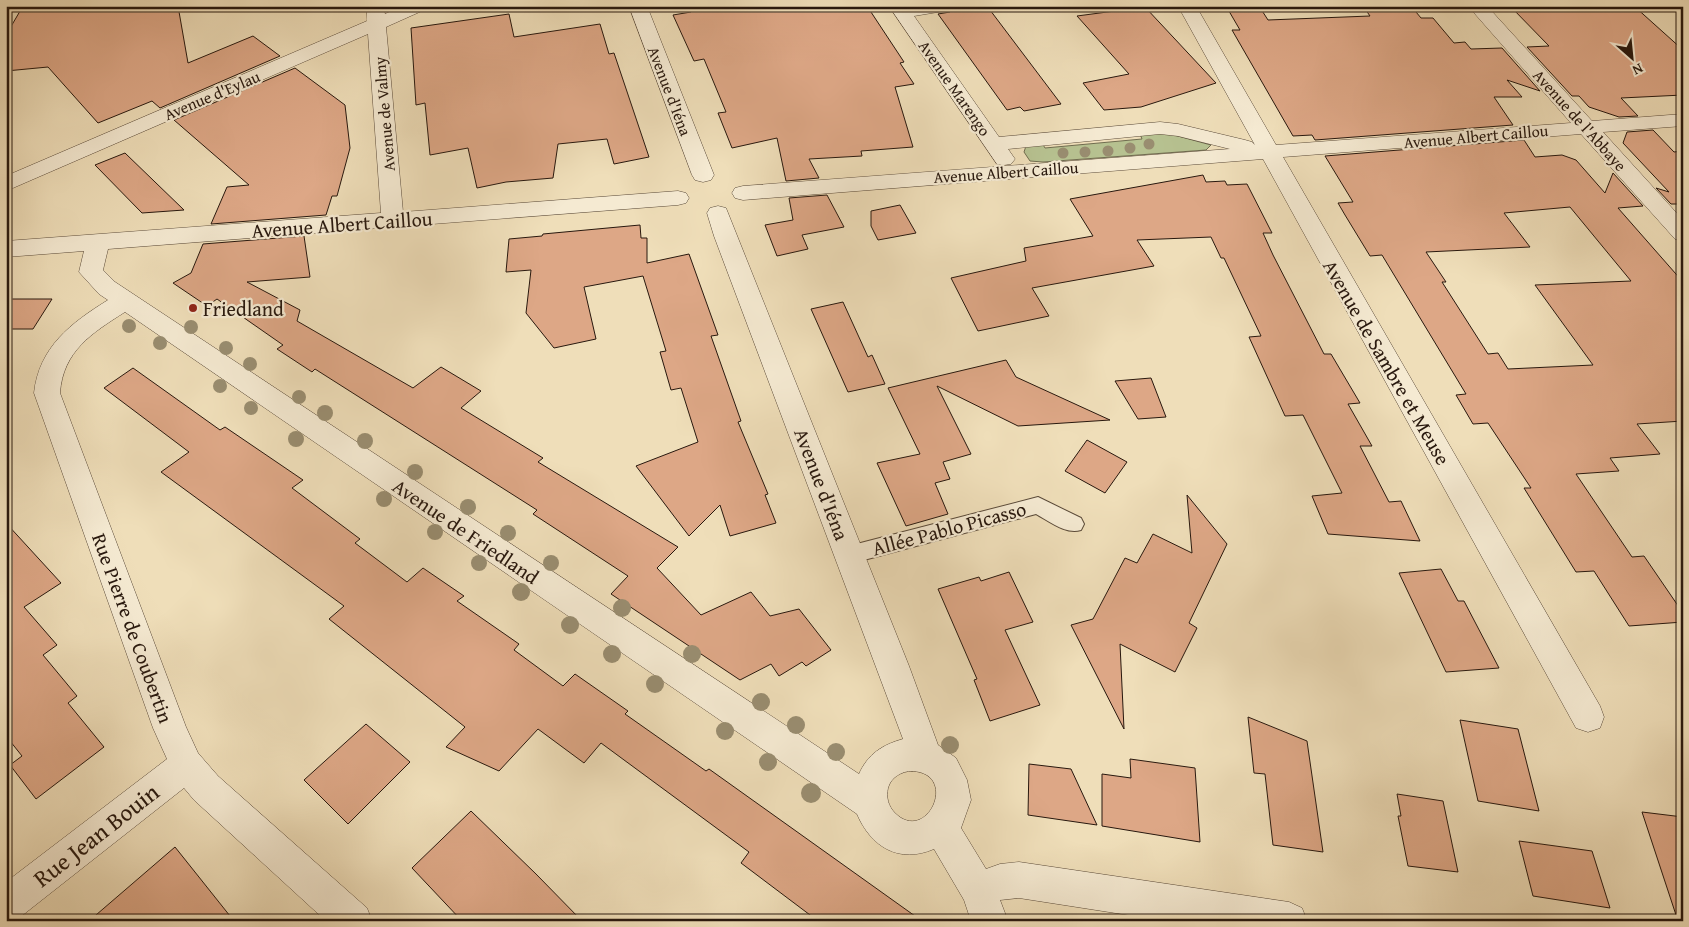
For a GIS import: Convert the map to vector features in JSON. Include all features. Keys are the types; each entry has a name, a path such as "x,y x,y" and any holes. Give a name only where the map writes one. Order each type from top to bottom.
{"street":[{"name":"Avenue d'Eylau","path":"6,184 376,15 418,6"},
{"name":"Avenue d'Iéna","path":"638,6 724,180"},
{"path":"900,10 944,6"},
{"name":"Avenue de Sambre et Meuse","path":"1187,6 1588,717"},
{"name":"Avenue de l'Abbaye","path":"1477,6 1683,234"},
{"name":"Avenue Marengo","path":"900,10 1011,171"},
{"name":"Avenue de Valmy","path":"376,15 393,221"},
{"name":"Avenue Albert Caillou","path":"724,180 1011,171 1683,120"},
{"name":"Avenue Albert Caillou","path":"994,144 1160,128 1178,130 1269,152"},
{"path":"694,178 724,180 738,203 733,208 718,214 696,213 687,210 678,198 682,187 694,178"},
{"name":"Avenue Albert Caillou","path":"6,249 678,198"},
{"name":"Avenue d'Iéna","path":"718,214 728,246 921,742 922,756"},
{"name":"Avenue de Friedland","path":"98,242 92,272 107,288 124,301 870,802"},
{"name":"Rue Pierre de Coubertin","path":"124,301 85,325 65,347 50,373 46,386 170,728 186,765 206,788 354,921"},
{"path":"908,754 922,756 933,761 943,769 950,780 954,792 953,805 949,817 941,827 930,834 918,837 905,837 892,832 882,825 874,814 870,802 870,788 874,775 894,757 908,754"},
{"name":"Rue Jean Bouin","path":"6,905 186,765"},
{"path":"941,827 984,905 1000,882 1019,880 1289,921"}],"lane":[{"name":"Allée Pablo Picasso","path":"849,555 1038,505 1074,524"}],"green space":[{"path":"1163,132 1211,145 1206,150 1043,162 1030,161 1024,152 1026,146 1042,143 1045,148 1142,139 1140,134"}],"building":[{"path":"23,6 178,6 188,63 253,36 280,56 160,108 152,101 98,123 48,67 6,71 6,35"},
{"path":"689,6 867,6 904,62 900,63 914,84 895,87 913,147 861,151 862,156 809,159 819,178 786,181 777,138 732,148 718,113 726,112 704,59 694,61 673,15 691,12"},
{"path":"955,6 987,6 1061,104 1024,111 1020,107 1007,110 938,14 950,12"},
{"path":"1226,6 1259,6 1268,20 1370,16 1363,6 1411,6 1421,18 1433,18 1454,43 1465,42 1471,49 1502,48 1540,91 1507,80 1522,97 1494,97 1513,125 1315,140 1312,135 1293,136 1232,30 1240,30"},
{"path":"1510,6 1634,6 1683,50 1683,95 1621,98 1638,116 1619,117 1589,107 1579,96 1572,96 1527,47 1549,46"},
{"path":"1145,7 1216,83 1141,107 1104,110 1083,83 1129,74 1077,16"},
{"path":"509,14 514,37 600,24 609,54 614,53 649,157 614,164 607,139 558,144 553,178 506,182 477,188 468,148 430,155 425,103 416,105 411,28"},
{"path":"295,68 345,105 350,148 337,196 332,196 326,215 211,224 227,187 249,185 174,120"},
{"path":"1653,130 1674,152 1683,151 1683,206 1671,204 1656,188 1669,192 1623,143 1627,132"},
{"path":"1524,140 1535,157 1562,155 1576,160 1605,193 1613,173 1643,206 1618,208 1683,282 1683,421 1637,424 1660,454 1610,458 1619,471 1576,474 1632,557 1644,556 1683,613 1683,622 1629,626 1594,571 1576,572 1524,488 1531,488 1488,423 1473,424 1456,395 1466,394 1382,255 1370,256 1345,215 1338,203 1353,202 1325,156","holes":["1570,207 1631,281 1535,285 1593,365 1508,369 1498,353 1488,354 1442,282 1446,282 1426,252 1530,247 1504,213"]},
{"path":"125,153 184,210 142,213 95,165"},
{"path":"1203,175 1206,182 1225,181 1227,185 1247,184 1272,233 1263,233 1324,354 1331,354 1360,403 1348,404 1372,446 1360,446 1389,502 1401,501 1420,541 1328,534 1312,496 1342,493 1303,415 1285,416 1249,337 1261,336 1224,258 1221,258 1211,237 1137,240 1154,266 1032,288 1049,316 978,331 951,278 1026,261 1024,248 1093,236 1070,199"},
{"path":"827,195 844,227 802,235 808,249 777,256 765,225 793,220 789,198"},
{"path":"900,205 916,233 878,240 871,226 871,211"},
{"path":"640,225 641,238 647,238 647,263 689,254 718,335 711,336 741,421 738,422 768,494 765,495 776,523 730,536 720,505 689,536 636,466 698,442 681,388 671,390 660,352 666,351 643,276 584,287 596,339 554,348 526,313 531,270 506,272 509,239"},
{"path":"304,236 310,277 247,282 300,310 297,321 413,388 441,367 481,391 461,408 543,458 538,462 678,547 657,568 701,615 751,592 770,616 799,609 831,650 806,666 802,662 779,676 771,664 740,680 611,594 628,576 533,514 537,510 315,369 312,372 277,349 283,345 217,299 207,306 173,283 191,273 203,244"},
{"path":"6,299 52,299 33,329 6,329"},
{"path":"843,302 868,357 872,355 885,384 848,392 811,309"},
{"path":"1006,360 1016,377 1110,420 1018,426 937,386 971,454 943,462 950,479 935,483 948,514 906,526 877,463 920,454 888,388"},
{"path":"133,368 220,430 225,427 303,480 292,488 360,539 355,543 407,582 423,568 464,596 457,601 519,644 514,650 563,686 575,674 628,711 625,714 706,771 709,769 922,921 818,921 741,863 749,852 601,743 584,763 538,729 499,771 446,747 465,727 329,619 344,606 161,472 189,452 104,388"},
{"path":"1151,378 1166,417 1138,419 1115,381"},
{"path":"1087,440 1127,462 1105,493 1065,471"},
{"path":"1187,495 1227,544 1189,623 1197,628 1175,672 1120,644 1124,729 1071,625 1093,619 1125,558 1137,563 1153,534 1192,553"},
{"path":"6,523 61,583 24,607 57,645 43,655 77,696 68,703 104,747 36,799 10,765 22,756 6,736"},
{"path":"1441,569 1458,601 1464,601 1499,668 1446,672 1399,573"},
{"path":"1009,572 1033,622 1005,630 1040,705 990,721 974,680 977,679 938,589 979,577 981,581"},
{"path":"1248,717 1307,741 1323,852 1273,845 1265,774 1254,773"},
{"path":"1460,720 1518,729 1539,811 1478,801"},
{"path":"366,724 410,762 348,824 304,780"},
{"path":"1130,759 1195,768 1200,842 1102,826 1102,774 1131,778"},
{"path":"1029,764 1071,769 1097,825 1028,815"},
{"path":"1397,794 1443,801 1458,872 1408,866 1398,816 1401,816"},
{"path":"471,811 582,921 462,921 412,868"},
{"path":"1642,812 1683,817 1683,917 1677,918"},
{"path":"1519,841 1592,851 1610,908 1533,896"},
{"path":"175,847 234,921 89,921"}],"place":[{"name":"Friedland","path":"193,308"}]}
